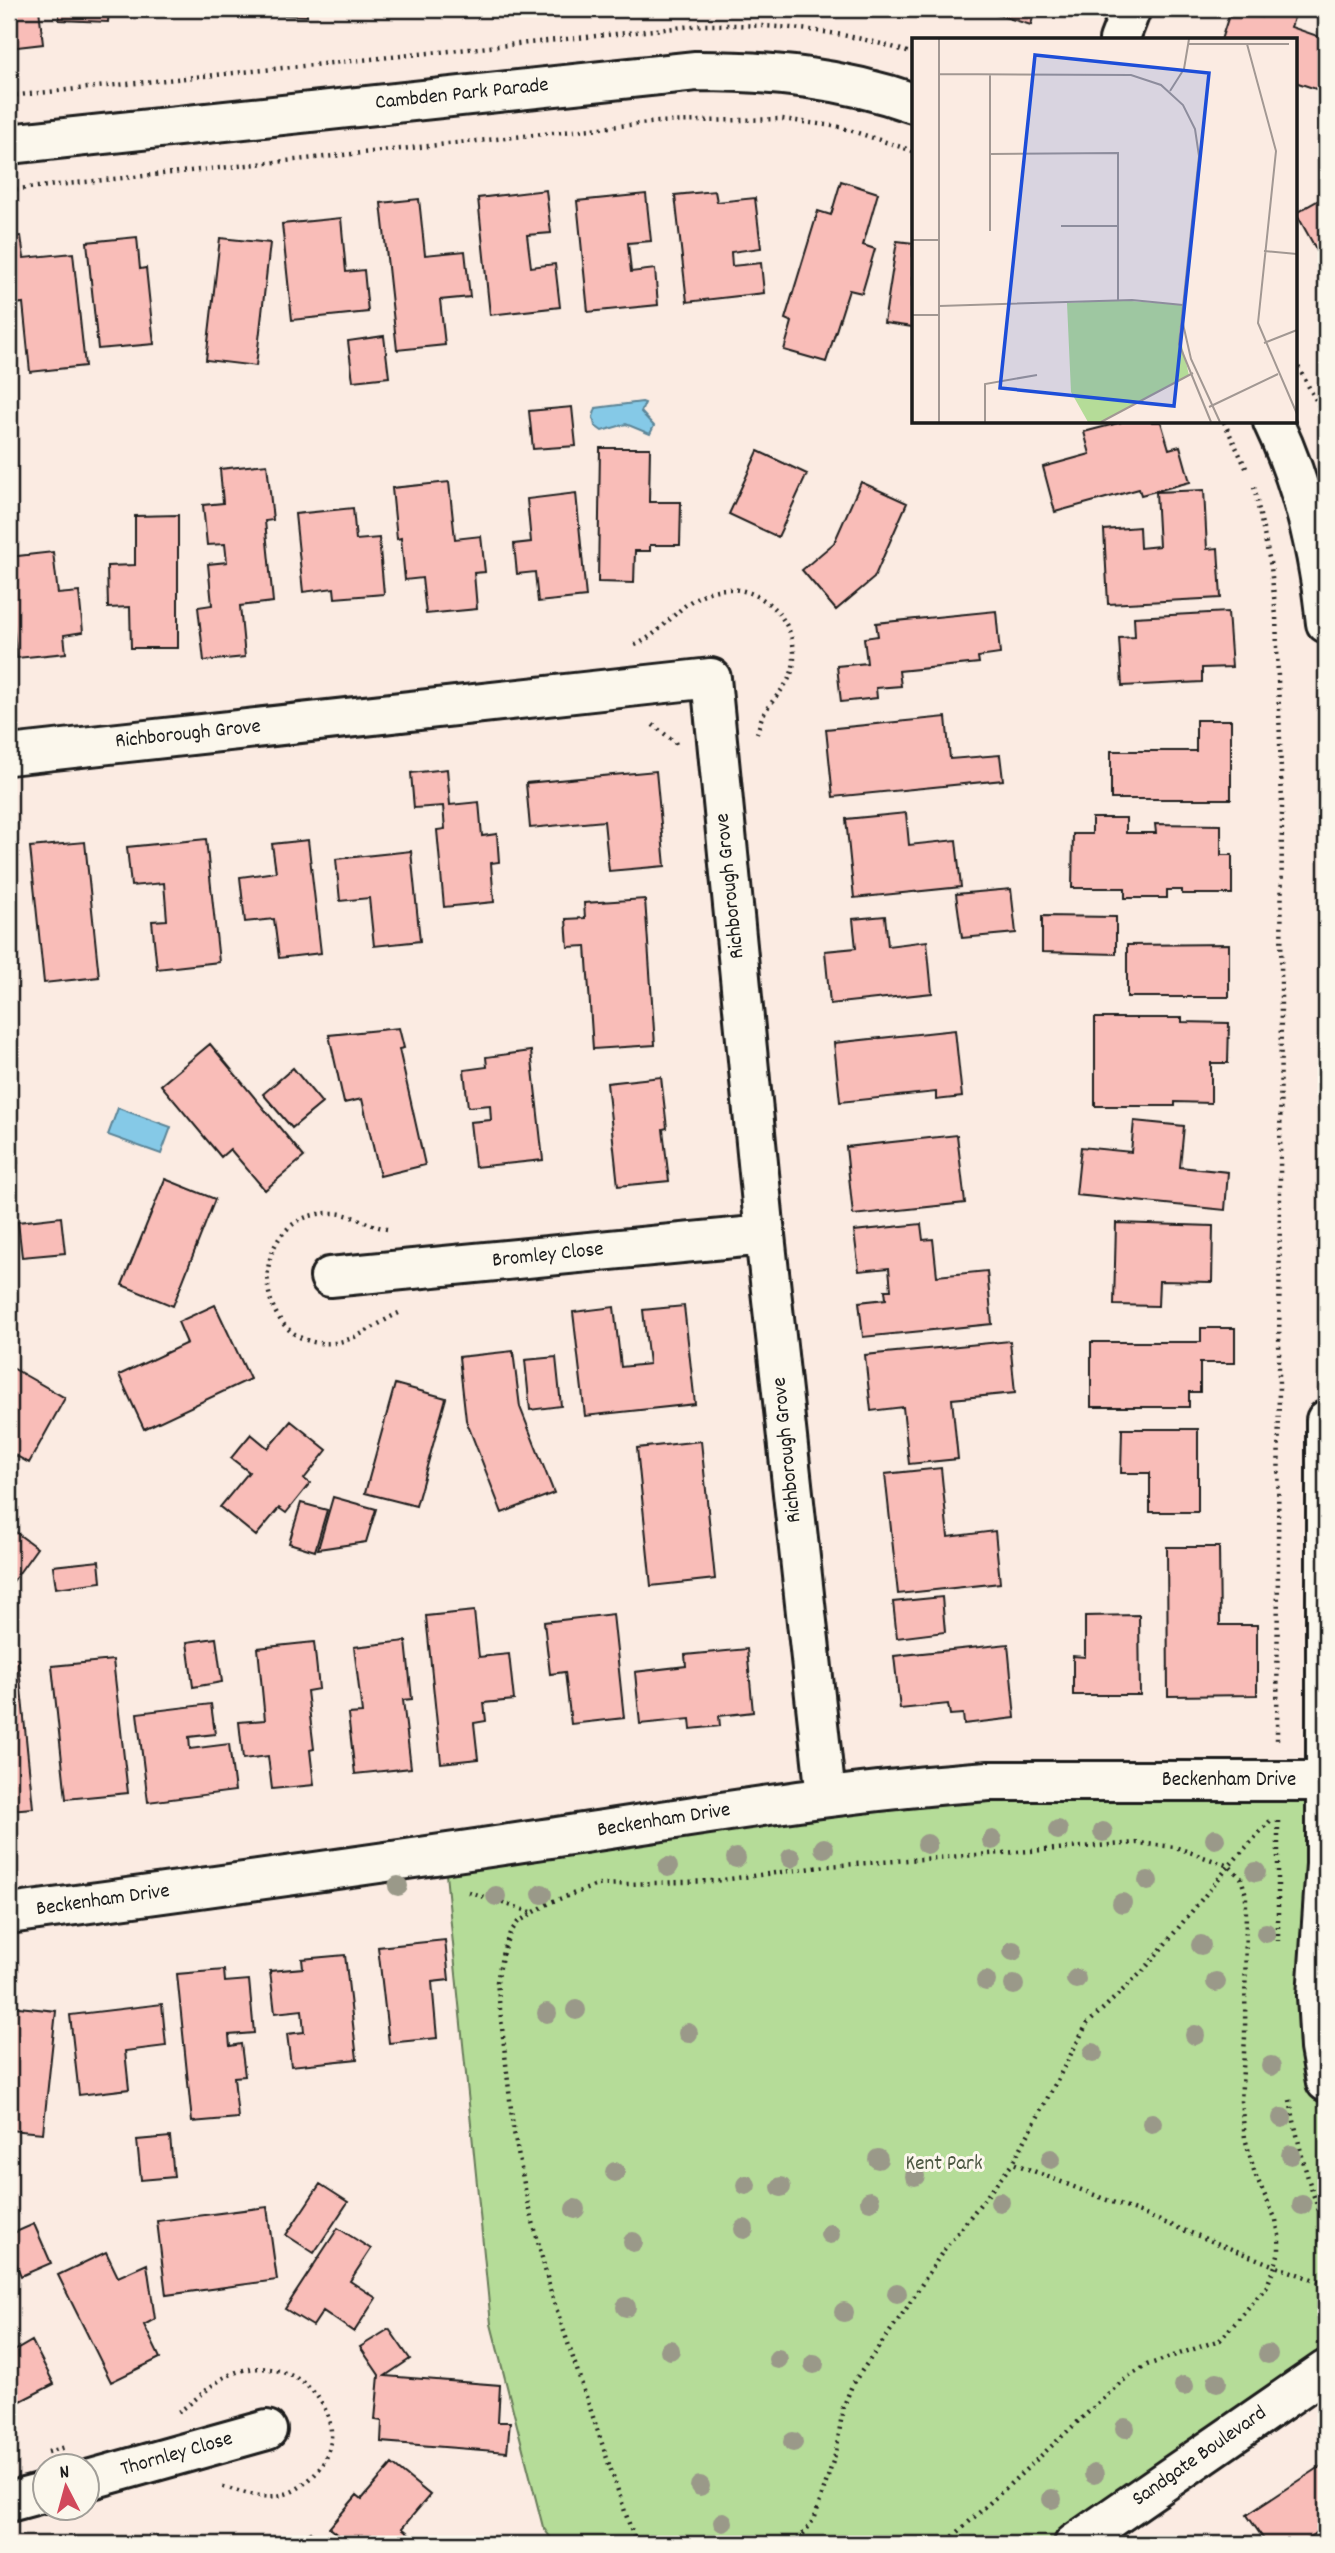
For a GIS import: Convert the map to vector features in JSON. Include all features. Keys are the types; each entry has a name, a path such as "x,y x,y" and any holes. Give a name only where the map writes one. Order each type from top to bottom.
{"street":[{"path":"1120,38 1131,9"},
{"name":"Cambden Park Parade","path":"9,144 696,71 745,71 817,79 865,88 912,103"},
{"path":"1274,424 1296,475 1312,531 1326,623"},
{"name":"Richborough Grove","path":"9,755 710,678 765,1235 825,1797"},
{"name":"Bromley Close","path":"330,1277 765,1235"},
{"path":"1326,1420 1326,1865 1317,1996 1320,2049 1326,2082"},
{"name":"Beckenham Drive","path":"9,1914 339,1869 825,1797 989,1781 1324,1781"},
{"name":"Sandgate Boulevard","path":"1074,2544 1326,2370"},
{"name":"Thornley Close","path":"102,2476 267,2430"},
{"path":"9,2502 32,2496"}],"path":[{"path":"9,190 670,121 782,119 840,127 912,151"},
{"path":"1296,363 1326,419"},
{"path":"1225,424 1253,482 1271,567 1277,644 1282,804 1277,1755"},
{"path":"629,648 650,639 688,604 705,593 739,590 757,594 773,605 789,632 794,652 793,669 786,685 762,717 756,736"},
{"path":"647,724 656,726 675,742 678,749"},
{"path":"793,2544 815,2517 836,2452 843,2408 853,2383 943,2252 1013,2163 1087,2024 1143,1971 1229,1866 1278,1813"},
{"path":"636,2544 551,2293 526,2194 513,2127 497,1982 503,1951 518,1922 551,1902 597,1885 714,1881 828,1866 1137,1843 1175,1847 1229,1866 1241,1878 1246,1895 1245,2037 1241,2101 1245,2138 1255,2174 1276,2220 1279,2251 1267,2286 1220,2340 1147,2365 1121,2382 945,2544"},
{"path":"1013,2163 1326,2284"}],"green space":[{"name":"Kent Park","path":"1324,1781 1326,2370 1074,2544 555,2544 543,2527 491,2324 444,1854 826,1797"}],"water":[{"path":"645,403 641,412 654,426 650,434 626,424 602,431 595,426 593,417 596,408"},
{"path":"118,1108 171,1127 161,1154 108,1135"}],"building":[{"path":"9,9 39,9 43,44 9,48"},
{"path":"59,9 109,9 108,22 59,20"},
{"path":"156,9 199,9 156,13"},
{"path":"256,9 307,9 307,16 256,14"},
{"path":"978,9 1035,9 1031,25"},
{"path":"1231,9 1261,17 1263,9 1267,9 1294,18 1291,27 1326,39 1326,65 1319,90 1296,82 1296,38 1222,38"},
{"path":"841,181 878,193 863,245 875,249 862,293 849,290 826,362 784,350 792,322 785,319 818,211 831,215"},
{"path":"546,190 551,233 527,235 531,267 555,264 560,307 490,315 478,198"},
{"path":"715,191 717,202 755,198 761,248 731,252 732,266 761,263 764,293 687,302 675,195"},
{"path":"646,194 651,241 628,243 631,272 655,269 658,305 588,312 577,201"},
{"path":"1326,196 1326,267 1296,213"},
{"path":"419,199 425,255 465,251 470,297 440,300 445,345 397,350 381,203"},
{"path":"341,218 346,272 364,270 368,312 292,320 282,224"},
{"path":"21,236 24,258 73,253 85,366 30,372 23,303 9,305 9,237"},
{"path":"137,237 140,269 146,268 154,344 98,349 87,242"},
{"path":"220,238 270,243 256,366 206,360"},
{"path":"897,241 912,243 912,327 884,323"},
{"path":"384,336 389,377 353,381 348,341"},
{"path":"572,407 576,446 533,449 529,411"},
{"path":"1114,424 1162,424 1169,449 1180,446 1190,482 1141,495 1139,489 1055,512 1043,467 1090,454 1084,432"},
{"path":"600,448 650,448 649,502 681,502 680,545 650,545 650,551 635,551 634,583 598,582"},
{"path":"758,451 807,474 778,537 729,514"},
{"path":"267,464 273,520 265,521 273,602 240,606 245,657 204,661 198,607 212,605 208,564 227,562 225,544 207,545 203,505 223,503 220,469"},
{"path":"449,482 455,539 481,536 485,572 474,573 477,609 426,614 422,578 405,580 401,538 397,539 392,488"},
{"path":"861,482 907,503 874,578 836,610 802,570 834,543"},
{"path":"1204,490 1207,549 1218,548 1221,598 1108,604 1104,530 1139,527 1140,548 1159,546 1156,492"},
{"path":"576,493 586,597 538,602 535,572 517,574 514,544 531,542 527,499"},
{"path":"353,508 356,540 379,538 384,594 335,598 334,588 303,592 295,514"},
{"path":"178,515 178,648 131,648 130,607 108,608 107,566 135,565 135,516"},
{"path":"53,552 58,594 79,592 83,632 64,635 66,653 17,658 9,586 9,557"},
{"path":"996,611 1000,654 978,657 979,663 899,671 901,686 876,688 877,698 841,702 837,666 867,663 864,638 878,636 876,623"},
{"path":"1228,612 1232,667 1202,668 1202,682 1122,686 1119,638 1135,637 1134,617"},
{"path":"946,717 950,759 1000,755 1003,780 833,797 826,729"},
{"path":"1196,720 1231,720 1231,799 1111,799 1111,751 1196,751"},
{"path":"447,769 450,805 479,802 482,836 497,834 499,862 491,863 494,902 444,907 437,830 445,829 443,806 414,808 411,773"},
{"path":"656,771 665,866 609,871 604,821 530,828 526,783"},
{"path":"906,813 909,845 956,840 961,887 854,898 846,819"},
{"path":"1092,818 1126,818 1126,833 1156,833 1155,824 1221,825 1221,855 1232,855 1232,894 1182,894 1182,890 1167,890 1167,898 1125,898 1125,888 1072,888 1073,834 1092,834"},
{"path":"206,839 219,962 157,969 152,921 167,920 164,883 131,886 127,847"},
{"path":"308,840 321,953 279,958 274,919 245,922 240,877 276,872 272,844"},
{"path":"85,842 99,977 44,983 30,847"},
{"path":"411,851 420,941 374,946 369,898 340,901 336,859"},
{"path":"1011,889 1016,933 962,938 956,894"},
{"path":"645,899 655,1045 593,1049 586,946 568,947 566,919 585,918 584,903"},
{"path":"885,916 888,946 927,941 932,993 830,1004 825,951 856,948 853,919"},
{"path":"1042,916 1116,917 1116,954 1042,952"},
{"path":"1229,944 1229,997 1127,997 1127,945"},
{"path":"1095,1018 1182,1018 1182,1022 1229,1023 1228,1063 1211,1063 1211,1103 1095,1106"},
{"path":"399,1028 404,1048 399,1049 425,1165 380,1176 362,1099 344,1103 329,1035"},
{"path":"955,1030 962,1097 936,1100 936,1092 840,1102 834,1043"},
{"path":"210,1044 304,1157 265,1190 230,1149 221,1157 161,1085"},
{"path":"531,1051 543,1160 475,1167 470,1122 491,1120 490,1105 468,1107 464,1070 487,1067 486,1057"},
{"path":"293,1068 322,1103 292,1128 263,1094"},
{"path":"661,1077 669,1181 618,1186 607,1083"},
{"path":"1134,1121 1184,1126 1180,1167 1228,1172 1225,1210 1076,1195 1081,1147 1131,1152"},
{"path":"14,1124 18,1163 9,1164 9,1125"},
{"path":"957,1135 965,1203 853,1215 846,1147"},
{"path":"165,1179 215,1199 173,1306 122,1285"},
{"path":"61,1217 65,1253 22,1257 18,1222"},
{"path":"1116,1223 1213,1226 1212,1282 1159,1281 1158,1306 1114,1305"},
{"path":"921,1224 923,1240 933,1239 937,1276 987,1271 992,1324 863,1337 859,1302 886,1299 885,1290 891,1290 889,1268 859,1271 854,1231"},
{"path":"215,1305 250,1379 144,1429 119,1375 187,1343 178,1322"},
{"path":"684,1306 695,1404 585,1416 573,1312 614,1307 621,1367 649,1364 643,1310"},
{"path":"1201,1328 1235,1328 1235,1363 1200,1363 1200,1392 1189,1392 1189,1407 1091,1407 1091,1342 1201,1342"},
{"path":"1010,1341 1015,1393 952,1399 958,1459 909,1464 903,1407 871,1411 865,1355"},
{"path":"513,1351 520,1407 554,1493 502,1513 466,1420 459,1357"},
{"path":"556,1357 561,1406 530,1410 525,1360"},
{"path":"9,1366 65,1398 29,1463 9,1452"},
{"path":"395,1384 446,1398 416,1506 365,1493"},
{"path":"291,1421 327,1450 304,1479 310,1483 286,1513 279,1508 256,1536 220,1507 249,1472 231,1458 251,1434 268,1448"},
{"path":"1122,1429 1198,1429 1198,1512 1150,1512 1150,1473 1121,1473"},
{"path":"701,1441 715,1579 651,1586 637,1448"},
{"path":"941,1468 948,1537 995,1531 1000,1583 898,1594 885,1474"},
{"path":"333,1497 376,1509 366,1542 318,1549"},
{"path":"301,1503 327,1510 315,1551 289,1543"},
{"path":"10,1528 37,1548 9,1587 9,1530"},
{"path":"1167,1547 1219,1547 1220,1625 1257,1625 1257,1695 1168,1696"},
{"path":"99,1561 101,1582 56,1588 53,1566"},
{"path":"942,1597 945,1632 897,1638 893,1602"},
{"path":"474,1611 479,1657 509,1654 514,1700 484,1703 486,1721 474,1723 478,1759 441,1763 426,1616"},
{"path":"613,1614 624,1718 571,1724 565,1672 550,1674 544,1622"},
{"path":"1139,1615 1140,1695 1073,1695 1073,1656 1085,1657 1085,1616"},
{"path":"216,1638 222,1682 193,1687 187,1642"},
{"path":"406,1641 412,1699 403,1700 411,1768 355,1774 348,1714 362,1713 354,1647"},
{"path":"314,1642 319,1689 307,1691 314,1749 310,1750 314,1785 272,1789 268,1756 243,1759 239,1722 265,1720 258,1648"},
{"path":"1008,1644 1015,1718 964,1724 963,1714 950,1715 948,1704 900,1709 894,1656"},
{"path":"747,1649 753,1712 719,1716 720,1726 691,1729 690,1719 640,1724 635,1672 686,1666 685,1655"},
{"path":"18,1658 33,1808 9,1810 9,1659"},
{"path":"113,1660 128,1793 66,1799 52,1666"},
{"path":"211,1704 215,1734 189,1737 190,1749 229,1744 235,1791 148,1802 137,1713"},
{"path":"445,1940 449,1980 432,1982 437,2038 389,2043 378,1947"},
{"path":"345,1955 357,2059 291,2066 287,2034 304,2032 302,2010 275,2013 270,1971 303,1968 302,1959"},
{"path":"224,1970 225,1982 249,1980 254,2033 229,2035 230,2046 241,2044 245,2076 234,2077 238,2118 192,2122 177,1974"},
{"path":"162,2004 166,2046 125,2051 129,2089 79,2095 70,2015"},
{"path":"9,2006 56,2011 43,2133 9,2130"},
{"path":"170,2137 174,2177 141,2180 137,2140"},
{"path":"320,2184 348,2202 314,2253 286,2235"},
{"path":"267,2207 277,2280 166,2295 157,2221"},
{"path":"34,2224 51,2263 21,2276 9,2247 9,2235"},
{"path":"338,2228 371,2249 350,2281 376,2298 354,2332 323,2311 313,2326 285,2309"},
{"path":"106,2252 118,2277 147,2264 155,2319 144,2325 160,2358 111,2382 58,2275"},
{"path":"389,2329 410,2359 385,2376 500,2385 498,2422 510,2422 507,2452 381,2442 382,2421 375,2420 379,2375 360,2347"},
{"path":"32,2341 54,2384 9,2407 9,2348 11,2353"},
{"path":"1326,2463 1326,2526 1299,2544 1267,2544 1247,2515"},
{"path":"392,2464 430,2495 402,2528 422,2544 349,2544 329,2528 357,2495 362,2499"},
{"path":"311,2532 319,2544 293,2544"}]}
